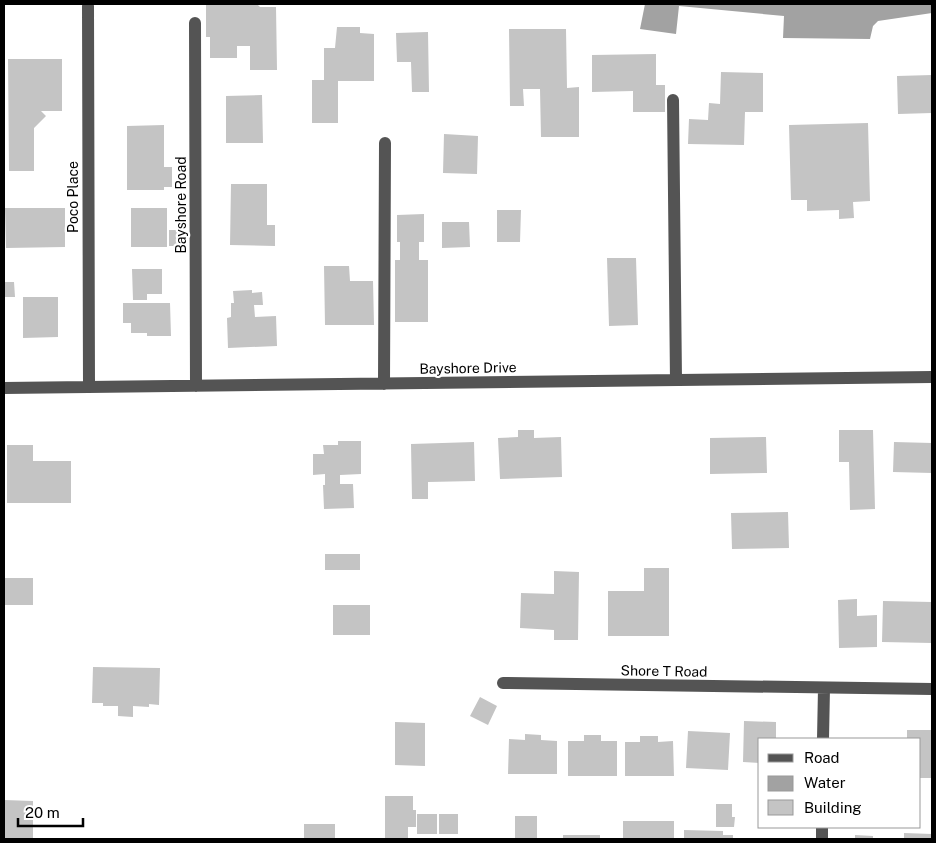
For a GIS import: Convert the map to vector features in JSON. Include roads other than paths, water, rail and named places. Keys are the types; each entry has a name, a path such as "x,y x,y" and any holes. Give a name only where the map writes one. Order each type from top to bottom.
{"street":[{"name":"Poco Place","path":"88,6 89,387"},
{"name":"Bayshore Road","path":"195,23 196,386"},
{"path":"673,100 676,380"},
{"path":"384,384 385,142"},
{"name":"Bayshore Drive","path":"4,388 932,377"},
{"name":"Shore T Road","path":"503,683 932,689"},
{"path":"823,738 824,688"}],"water":[{"path":"645,4 932,4 932,13 878,21 873,26 870,39 783,38 784,16 679,6 676,34 640,29"}]}
